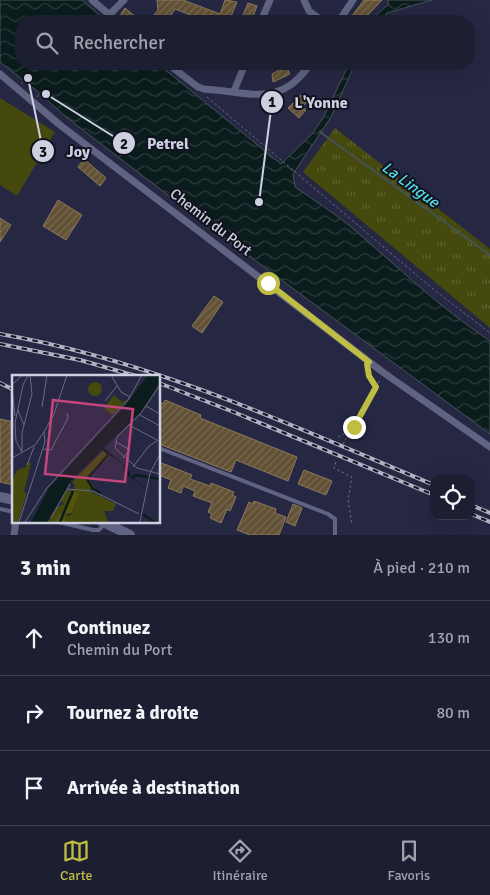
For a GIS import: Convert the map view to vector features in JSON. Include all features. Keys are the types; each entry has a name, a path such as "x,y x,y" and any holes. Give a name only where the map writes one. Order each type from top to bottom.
{"main road":[{"path":"103,522 130,535"}],"street":[{"path":"92,0 109,15 124,0"},
{"path":"264,15 270,0"},
{"path":"304,0 309,11 314,15"},
{"path":"343,15 353,0"},
{"path":"176,70 198,87 268,94 284,91 302,77 306,70"},
{"path":"234,91 243,70"},
{"name":"Chemin du Port","path":"0,74 60,125 369,362 490,447"},
{"path":"14,535 16,522"}],"lane":[{"path":"160,448 328,514 334,519 334,535"},
{"path":"58,522 93,530 99,530 103,522"}],"path":[{"path":"207,97 433,289 490,333"},
{"path":"369,362 367,364 369,376 376,387"},
{"path":"343,444 384,372"},
{"path":"338,437 350,431"},
{"path":"336,462 334,468 352,476 348,500 352,525"}],"green space":[{"path":"0,98 55,132 17,196 0,185"},
{"path":"335,128 490,249 490,328 303,172"}],"water":[{"path":"0,0 82,0 99,15 15,15 15,70 165,70 281,164 313,133 324,116 346,70 352,70 331,117 293,174 295,187 344,222 436,301 490,341 490,434 199,219 66,117 36,90 0,62"},
{"path":"387,0 432,0 385,15 376,15 389,4"}],"building":[{"path":"157,0 183,0 220,14 225,0 237,2 232,15 190,15 175,9 171,15 154,15 158,10"},
{"path":"364,0 382,0 368,15 353,15"},
{"path":"248,3 257,6 254,15 243,15"},
{"path":"125,8 134,15 121,15"},
{"path":"279,70 288,70 290,74 273,82 272,74"},
{"path":"301,95 308,101 302,107 306,110 299,118 288,108"},
{"path":"84,159 106,178 100,186 78,167"},
{"path":"58,200 82,215 66,240 43,226"},
{"path":"0,218 11,225 0,242"},
{"path":"214,296 223,302 202,333 192,326"},
{"path":"165,400 201,415 200,418 297,457 288,481 236,460 231,472 160,444 160,402 163,404"},
{"path":"0,419 12,422 12,485 0,482"},
{"path":"160,462 192,475 190,479 210,486 211,483 234,492 232,495 236,497 230,511 227,509 221,523 210,518 212,514 208,512 212,503 193,496 195,491 183,486 181,493 168,488 171,480 160,475"},
{"path":"304,470 332,481 326,495 298,484"},
{"path":"254,501 276,509 275,513 286,517 279,535 250,535 237,530 249,502 253,504"},
{"path":"293,504 302,508 295,526 286,522"}],"waterway":[{"name":"La Lingue","path":"320,132 490,255"}],"railway":[{"path":"0,334 112,360 157,375"},
{"path":"0,344 80,360 132,375"},
{"path":"160,376 275,418 430,483"},
{"path":"0,383 12,389"},
{"path":"160,383 430,493"},
{"path":"475,507 490,513"},
{"path":"475,516 490,522"}],"place":[{"name":"Joy","path":"28,78"},
{"name":"Petrel","path":"46,94"},
{"name":"L'Yonne","path":"259,202"}],"route":[{"path":"268,283 369,362 367,364 369,376 376,387 354,427"}]}
